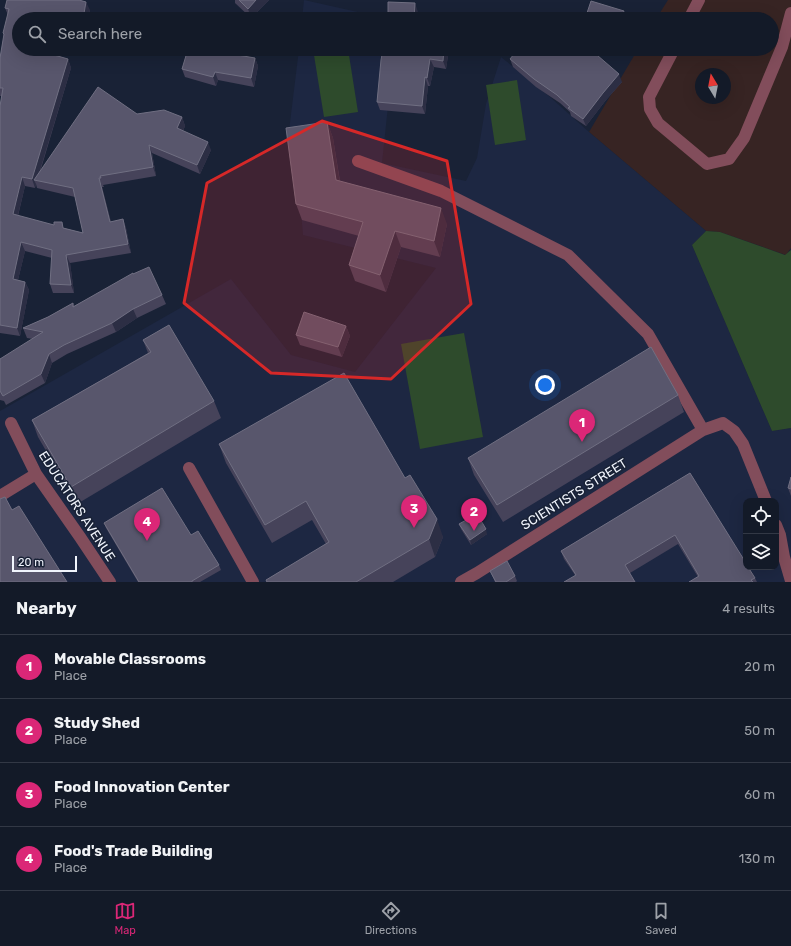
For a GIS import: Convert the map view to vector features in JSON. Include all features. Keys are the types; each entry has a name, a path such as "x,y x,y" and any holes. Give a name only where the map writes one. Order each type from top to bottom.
{"lane":[{"path":"693,12 699,0"},
{"path":"779,54 791,13"},
{"path":"670,56 649,97 650,109 658,123 707,164 729,159 744,138 778,56"},
{"path":"358,161 441,191 568,255 648,334 703,430"},
{"name":"EDUCATORS AVENUE","path":"11,423 36,474 110,582"},
{"name":"SCIENTISTS STREET","path":"461,582 480,577 703,430 722,424 734,431 743,444 765,498"},
{"path":"189,468 253,582"},
{"path":"0,496 36,474"},
{"path":"782,531 784,557 791,581"}],"highlighted area":[{"path":"322,121 447,161 471,304 391,379 271,373 184,303 207,183"}],"shaded area":[{"path":"304,0 358,12 303,12"},
{"path":"668,0 791,0 791,248 786,255 720,232 706,231 589,132 634,56 779,56 779,12 660,12"},
{"path":"298,56 393,56 382,163 466,181 477,158 486,104 501,57 550,97 706,231 692,245 772,431 791,428 791,582 0,582 0,411 231,279 291,355 355,372 436,268 303,235 295,142 288,139"}],"green space":[{"path":"314,56 349,56 358,112 324,117"},
{"path":"517,80 526,140 495,145 486,85"},
{"path":"706,231 720,232 785,255 791,250 791,428 772,431 692,245"},
{"path":"464,333 483,437 420,449 401,344"}],"building":[{"path":"7,0 79,0 86,2 84,12 12,12 12,56 58,56 68,59 32,179 22,177 13,214 54,225 54,222 62,222 63,228 83,233 73,188 34,180 98,87 137,114 164,110 182,117 177,128 208,142 197,165 149,145 153,167 100,176 101,178 99,178 110,222 123,219 128,244 66,255 71,285 50,284 52,250 21,242 13,279 25,282 17,328 0,325 0,106 3,88 0,88 0,58 3,33 9,9 5,8"},
{"path":"239,0 256,0 248,9"},
{"path":"591,1 624,11 624,12 587,12"},
{"path":"388,2 415,3 414,12 388,12"},
{"path":"186,56 243,56 255,58 251,78 215,72 213,77 182,69"},
{"path":"382,56 443,56 443,61 430,59 427,78 425,77 422,106 377,102"},
{"path":"512,56 598,56 619,74 583,119 568,108 570,107 557,95 534,79 510,59"},
{"path":"327,122 336,180 441,208 434,241 395,231 380,275 349,265 363,222 296,204 286,128"},
{"path":"149,267 162,295 133,309 112,323 64,345 49,354 41,374 3,396 0,391 0,359 43,332 23,328 48,317 73,303 73,307 133,273"},
{"path":"304,312 346,326 338,347 296,335"},
{"path":"169,325 214,401 71,487 32,420 151,352 143,340"},
{"path":"651,347 678,395 497,505 468,458"},
{"path":"344,373 405,478 410,475 437,519 429,539 356,582 267,582 266,580 329,542 306,501 265,525 219,444"},
{"path":"690,473 743,558 743,570 750,570 755,578 751,580 753,582 689,582 699,576 675,535 625,565 635,582 564,582 576,575 561,551"},
{"path":"791,477 791,489 788,488"},
{"path":"162,488 191,535 198,531 219,565 192,582 139,582 104,523"},
{"path":"5,497 12,510 19,506 67,582 0,582 0,499"},
{"path":"477,514 486,529 470,540 459,524"},
{"path":"507,561 515,576 506,582 496,582 490,571"}],"place":[{"name":"Movable Classrooms","path":"582,442"},
{"name":"Food Innovation Center","path":"414,528"},
{"name":"Study Shed","path":"474,531"},
{"name":"Food's Trade Building","path":"147,541"}]}
